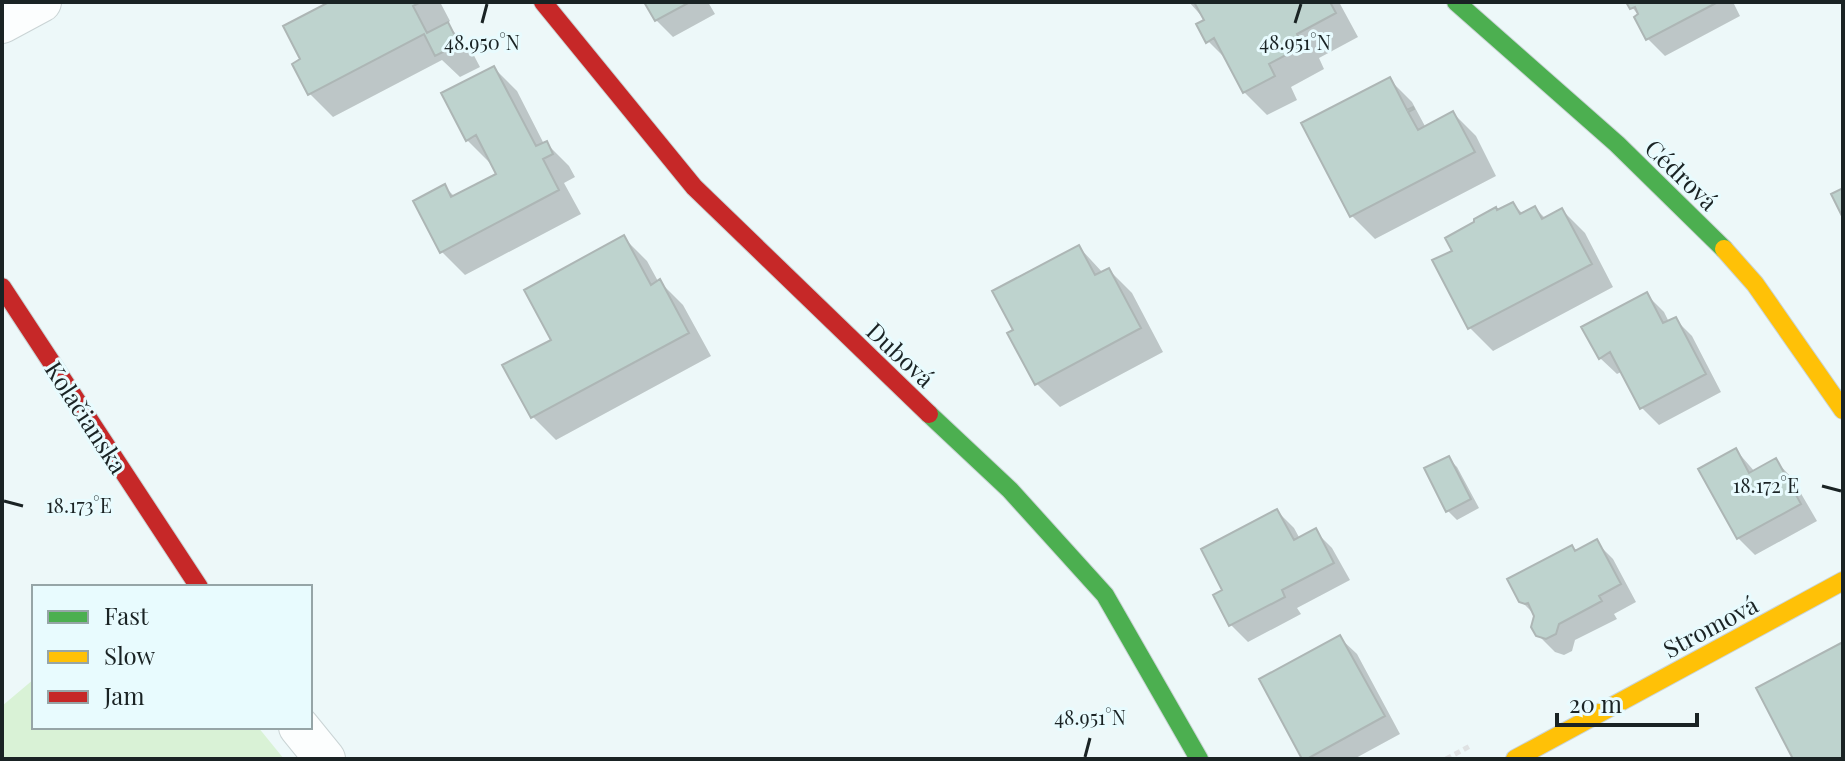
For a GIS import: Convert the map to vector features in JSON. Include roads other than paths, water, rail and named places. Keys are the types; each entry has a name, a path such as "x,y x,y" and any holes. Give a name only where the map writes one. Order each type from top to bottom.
{"street":[{"path":"2,23 41,2"},
{"name":"Dubová","path":"543,2 694,187 1010,490 1105,595 1199,759"},
{"name":"Cédrová","path":"1456,2 1617,144 1713,237 1755,284 1843,410"},
{"name":"Kolačianska","path":"2,287 198,585"},
{"name":"Stromová","path":"1515,759 1843,581"},
{"path":"301,729 325,759"}]}
